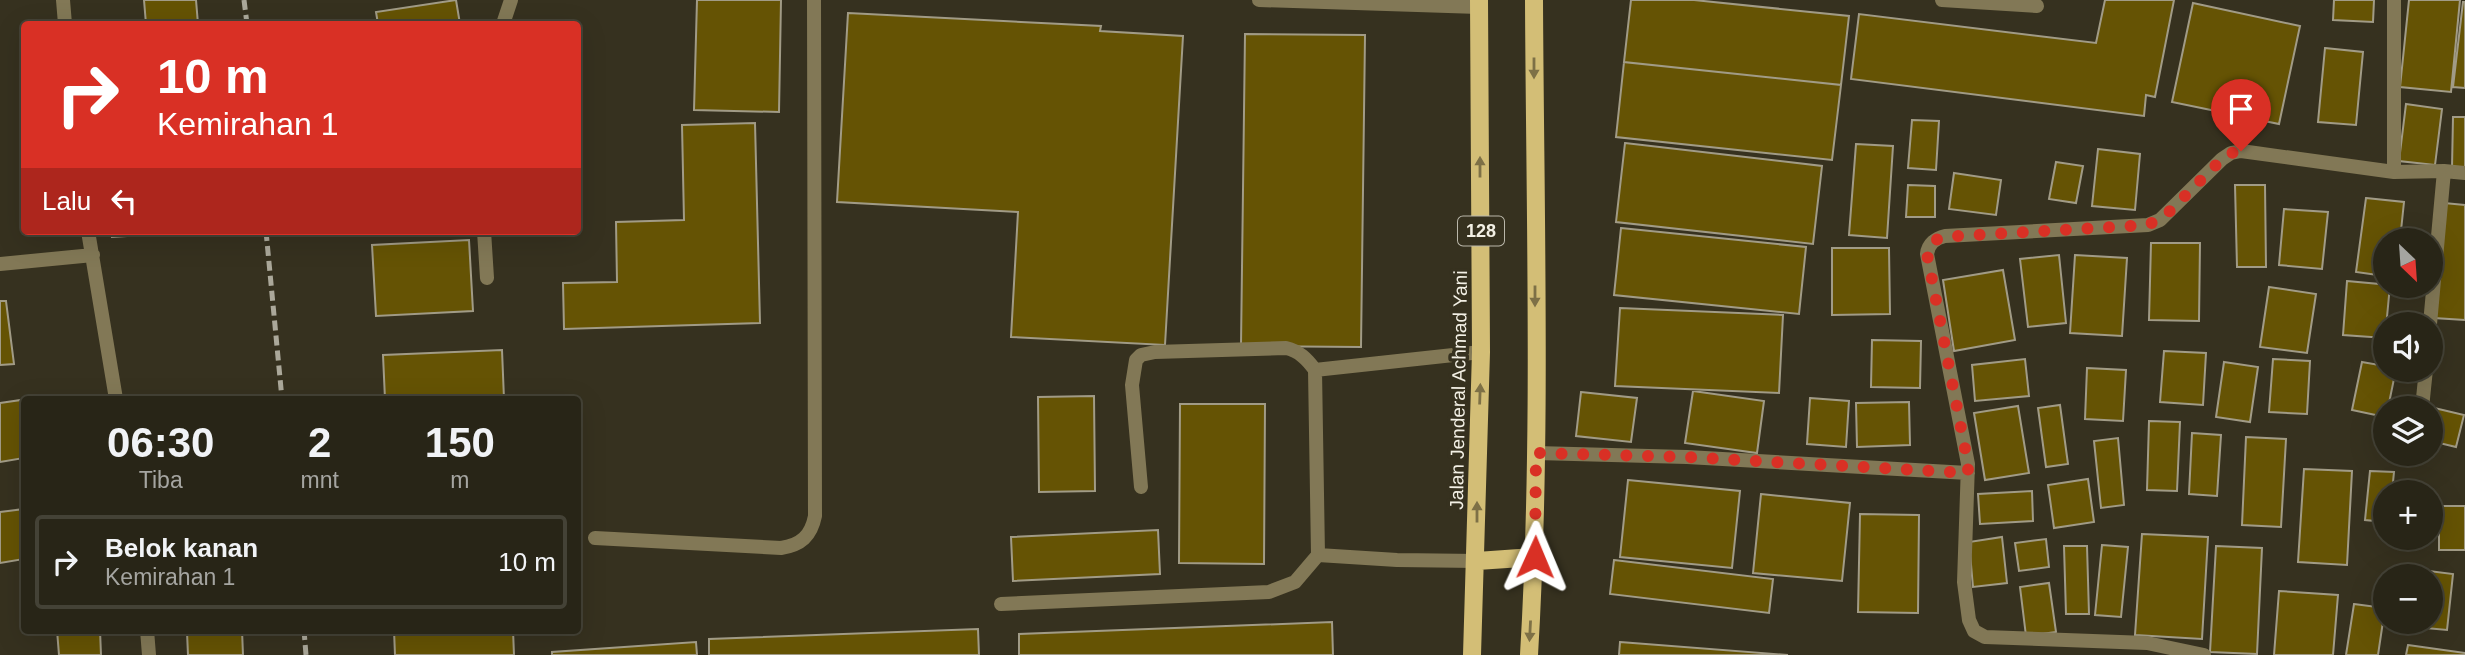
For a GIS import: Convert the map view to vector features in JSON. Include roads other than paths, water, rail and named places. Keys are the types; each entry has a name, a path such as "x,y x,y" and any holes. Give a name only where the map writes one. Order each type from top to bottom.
{"main road":[{"path":"1529,655 1535,557 1536,453 1534,0"},
{"name":"Jalan Jenderal Achmad Yani","path":"1472,655 1477,561 1481,352 1479,3"},
{"path":"1477,561 1535,557"}],"street":[{"path":"63,0 65,21"},
{"path":"504,21 511,0"},
{"path":"595,538 781,548 796,546 812,528 815,516 814,0"},
{"path":"1259,0 1479,3"},
{"path":"1942,0 2038,6"},
{"path":"2394,0 2394,172"},
{"path":"2204,655 1985,637 1973,631 1964,582 1968,464 1927,254 1929,247 1936,239 1945,236 2148,225 2161,220 2222,159 2241,151 2394,172 2465,173"},
{"path":"2431,312 2444,171"},
{"path":"89,235 116,396"},
{"path":"484,235 487,278"},
{"path":"0,264 93,255"},
{"path":"1000,604 1269,592 1295,582 1318,555 1315,370 1308,359 1286,348 1155,352 1141,355 1136,360 1132,385 1140,487"},
{"path":"1315,370 1481,352"},
{"path":"1536,453 1687,457 1968,473"},
{"path":"1318,555 1477,561"},
{"path":"147,634 149,655"}],"railway":[{"path":"244,0 247,21"},
{"path":"266,235 282,396"},
{"path":"304,634 306,655"}]}
